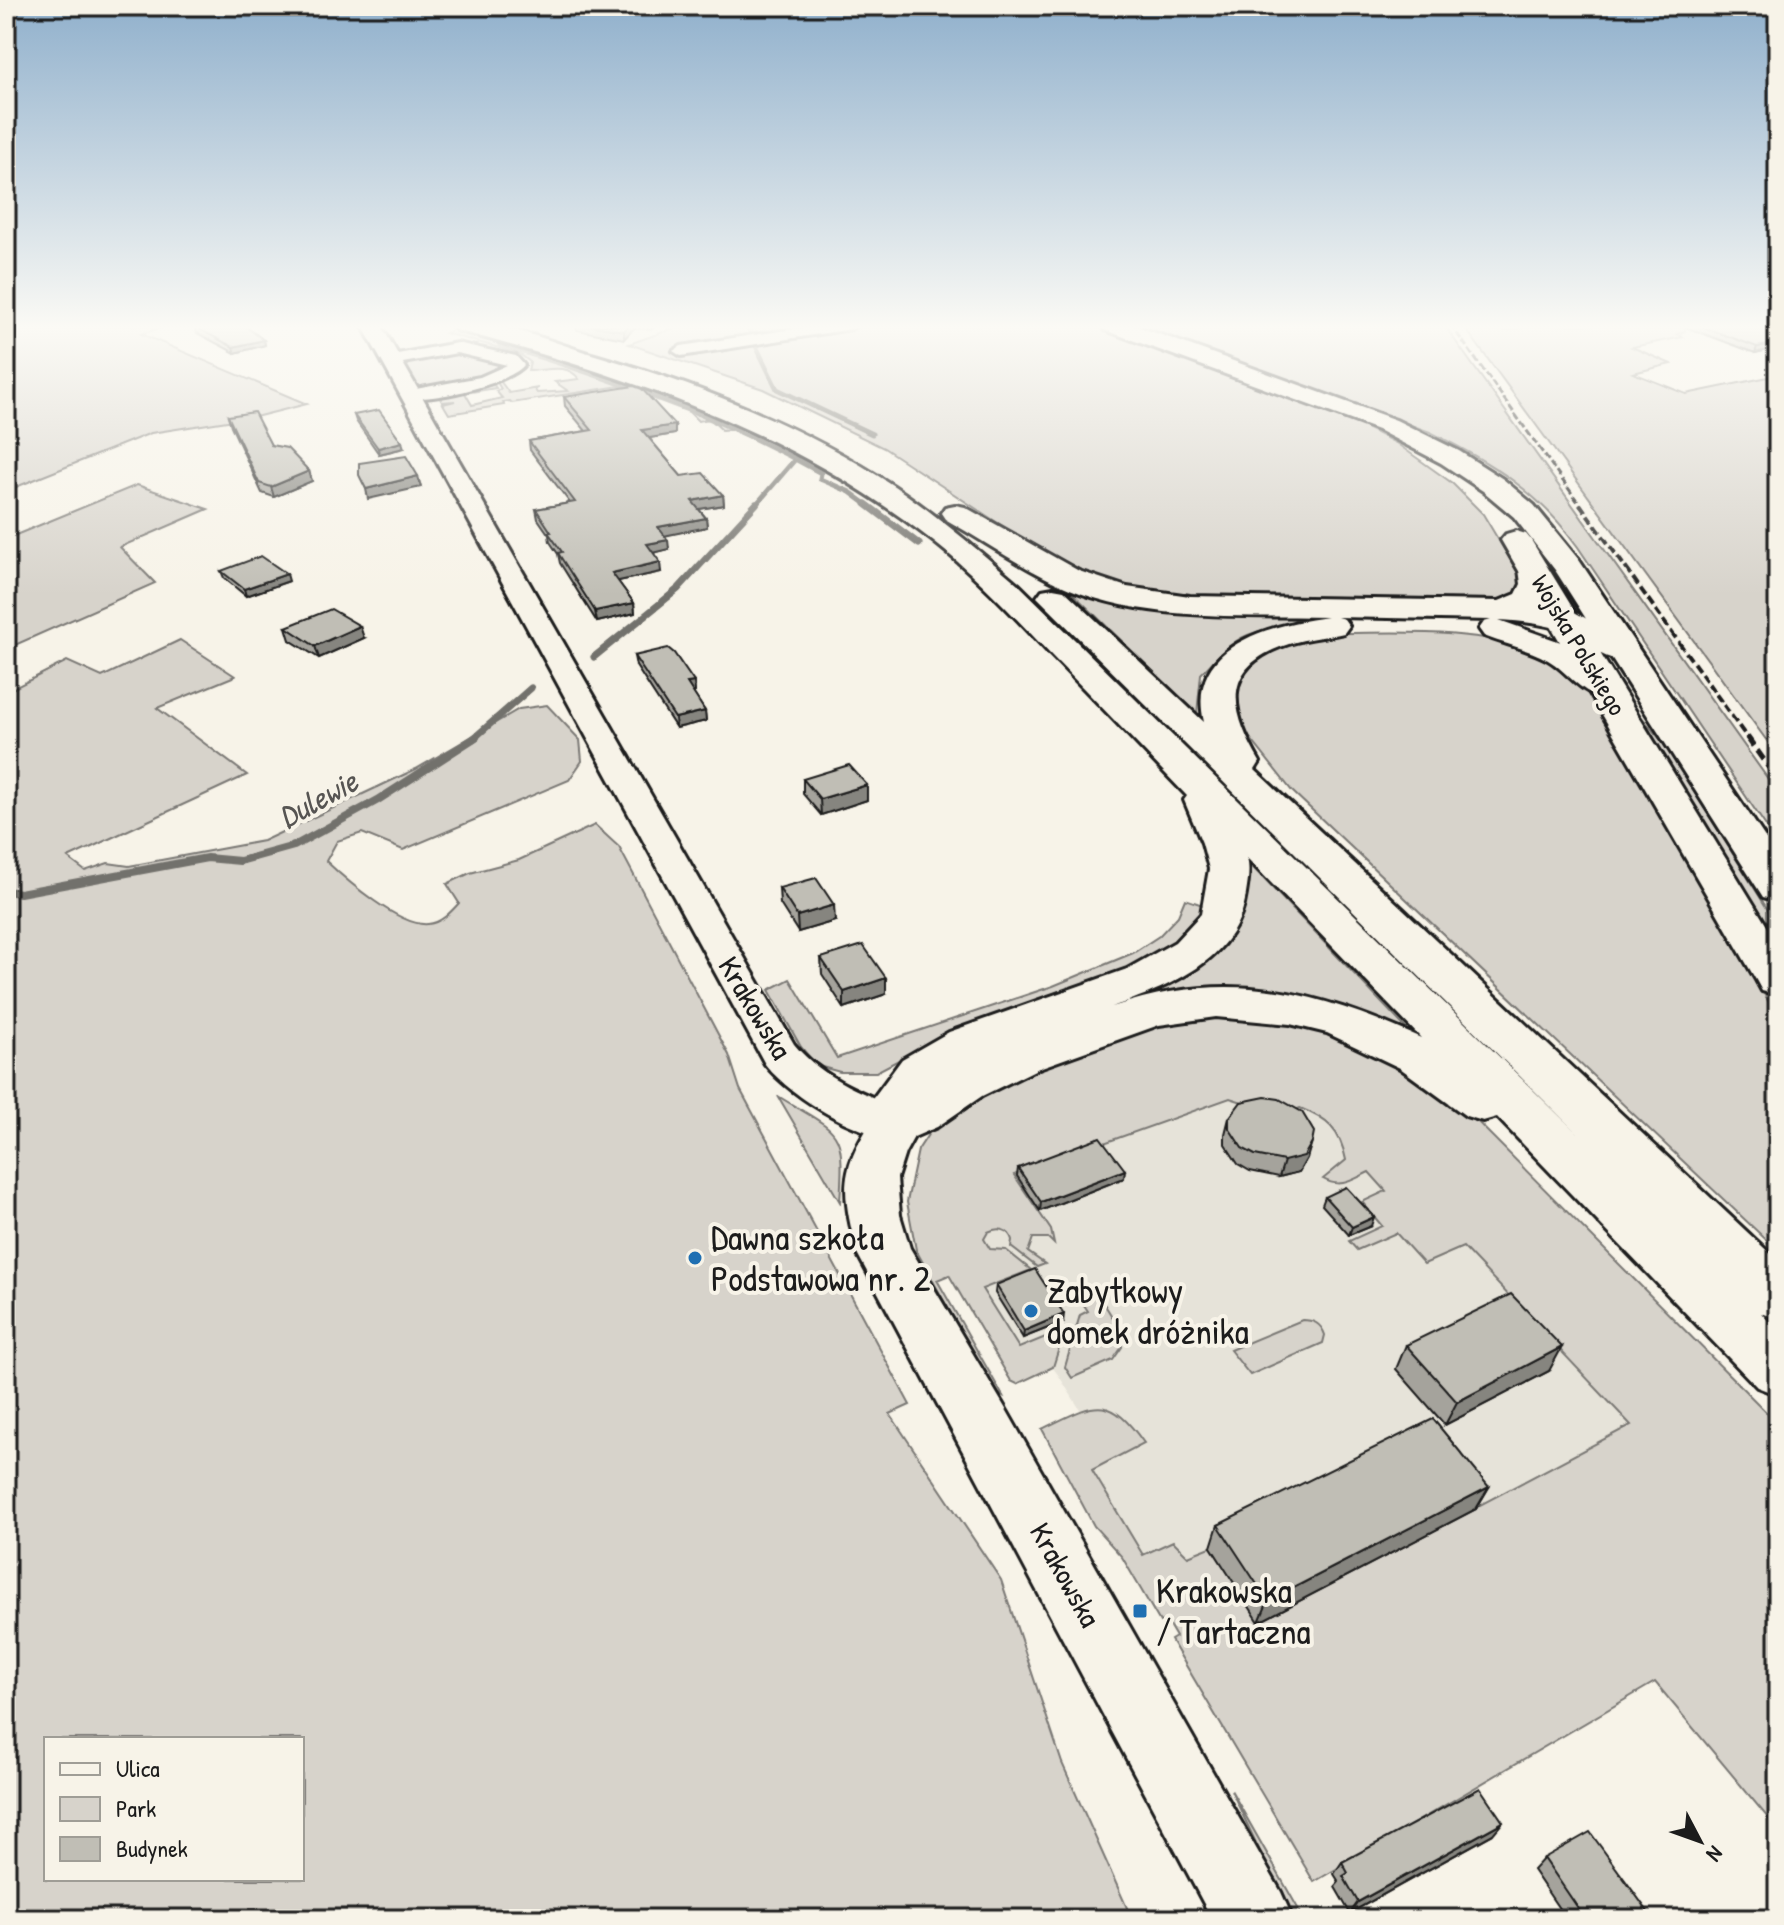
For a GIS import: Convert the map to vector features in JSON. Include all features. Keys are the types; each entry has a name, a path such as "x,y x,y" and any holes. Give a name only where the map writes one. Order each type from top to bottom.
{"main road":[{"path":"746,415 852,470 923,519 977,563 1778,1369"},
{"path":"784,415 857,450 955,513 1068,577 1137,599 1190,605 1498,620 1548,627 1582,609 1583,589"},
{"name":"Wojska Polskiego","path":"1347,415 1405,442 1466,481 1495,509 1565,620 1778,980"},
{"name":"Wojska Polskiego","path":"1356,415 1415,438 1482,476 1524,511 1546,536 1583,589 1778,888"},
{"path":"955,513 1024,569 1778,1296"},
{"path":"1498,620 1529,600 1536,584 1534,569"},
{"path":"1279,814 1225,739 1215,710 1219,687 1240,656 1262,642 1322,627 1498,620 1560,653 1604,688"},
{"path":"1565,620 1623,652"},
{"path":"1196,782 1229,871 1227,901 1207,936 1188,956 1161,972 991,1033 949,1053 920,1071 897,1093 890,1109 896,1124 920,1114 990,1070 1154,1010 1193,1002 1263,1004 1341,1021 1417,1056 1600,1191"},
{"name":"Krakowska","path":"896,1124 880,1150 871,1178 874,1215 884,1253 986,1431 1254,1919"}],"street":[{"name":"Krakowska","path":"423,415 779,1054 791,1069 811,1084 896,1124"}],"shaded area":[{"path":"1302,1052 1670,1439 1219,1679 1076,1445 1081,1411 1059,1376 1053,1368 1017,1384 949,1266 999,1160"}],"green space":[{"path":"6,415 264,415 151,433 6,491"},
{"path":"692,415 717,415 762,434 750,438 731,429 722,430 710,419 698,421"},
{"path":"816,415 1339,415 1396,443 1452,483 1483,514 1520,576 1522,591 1505,603 1218,600 1110,587 1048,556 884,448"},
{"path":"1383,415 1508,415 1778,793 1778,844 1563,527 1530,494 1494,467 1430,432"},
{"path":"1529,415 1778,415 1778,756"},
{"path":"137,485 208,509 120,547 155,583 6,649 6,539"},
{"path":"1062,583 1085,593 1523,619 1537,623 1390,617 1278,626 1235,642 1201,674 1197,714"},
{"path":"1436,633 1501,641 1530,649 1554,661 1594,699 1778,1018 1778,1251 1292,791 1239,724 1236,694 1248,665 1279,643 1310,634"},
{"path":"180,640 235,676 157,708 247,775 68,858 85,871 108,863 129,866 263,841 416,769 519,709 547,705 580,740 582,761 569,780 403,850 362,833 337,841 326,861 389,910 416,923 428,924 441,919 459,903 447,884 470,873 519,860 595,825 619,847 729,1055 740,1089 910,1405 890,1414 1001,1580 1062,1763 1132,1919 6,1919 6,692 67,661 102,677"},
{"path":"1592,640 1640,715 1665,745 1778,926 1778,950"},
{"path":"1238,852 1419,1042 1357,1016 1114,1011 1109,1003 1176,978"},
{"path":"1185,899 1206,906 1193,929 1144,966 935,1041 876,1072 840,1072 822,1067 811,1059 769,990 790,979 837,1058 1053,986 1133,953 1159,936 1178,916"},
{"path":"1217,1016 1282,1021 1338,1038 1403,1070 1465,1109 1778,1424 1778,1830 1655,1682 1314,1882 1171,1640 1176,1637 1166,1620 1160,1622 1122,1557 1094,1526 1042,1429 1098,1407 1120,1415 1144,1443 1092,1470 1143,1555 1173,1541 1188,1556 1213,1546 1259,1622 1631,1425 1463,1247 1424,1264 1396,1233 1357,1250 1349,1241 1382,1226 1362,1202 1386,1191 1369,1172 1341,1183 1323,1179 1346,1160 1340,1140 1325,1121 1300,1108 1283,1115 1230,1098 1014,1175 1051,1230 1054,1244 1048,1238 1033,1238 1028,1252 1045,1264 1037,1267 1011,1247 1011,1236 1006,1231 988,1232 984,1239 990,1249 1006,1250 1031,1270 982,1289 1019,1348 1065,1329 1053,1367 1017,1384 1011,1381 949,1275 937,1280 1003,1396 994,1392 916,1250 907,1202 918,1150 935,1124 980,1088 1128,1032"},
{"path":"778,1096 827,1126 834,1135 841,1158 840,1202"},
{"path":"1095,1289 1121,1331 1122,1347 1113,1360 1072,1378 1065,1367 1080,1315 1088,1311 1078,1296"},
{"path":"1302,1320 1319,1325 1325,1335 1323,1343 1250,1375 1230,1350"},
{"path":"1231,1790 1304,1919 1292,1919"}],"building":[{"path":"255,415 271,445 287,448 309,471 271,487 259,483 228,416"},
{"path":"354,415 382,415 402,442 378,448"},
{"path":"579,415 666,415 675,425 642,430 681,476 703,473 723,495 692,501 706,518 658,527 668,540 647,544 660,562 612,573 634,603 595,611 558,553 562,552 536,509 575,502 529,441 592,430"},
{"path":"406,456 418,476 366,489 359,475 359,463"},
{"path":"261,556 287,574 244,589 221,571"},
{"path":"331,609 360,626 315,646 286,627"},
{"path":"668,648 694,682 687,683 705,711 675,718 634,656"},
{"path":"849,765 867,785 820,799 803,779"},
{"path":"816,878 834,905 797,916 779,888"},
{"path":"863,945 886,978 844,992 821,958"},
{"path":"1265,1097 1279,1099 1302,1112 1314,1132 1304,1156 1284,1161 1255,1155 1242,1148 1229,1128 1229,1118 1241,1102"},
{"path":"1100,1137 1125,1170 1041,1202 1018,1168"},
{"path":"1346,1187 1374,1217 1352,1227 1325,1197"},
{"name":"Zabytkowy domek dróżnika","path":"1035,1269 1064,1314 1024,1331 996,1285"},
{"path":"1511,1294 1562,1347 1457,1402 1406,1345"},
{"path":"1433,1419 1489,1487 1268,1601 1218,1525"},
{"path":"1480,1788 1503,1822 1358,1902 1343,1876 1348,1873 1342,1862"},
{"path":"1590,1832 1651,1916 1645,1919 1569,1919 1580,1911 1544,1858"}],"waterway":[{"path":"701,415 795,459"},
{"name":"Dulewie","path":"832,415 872,434"},
{"name":"Dulewie","path":"755,506 795,459"},
{"path":"795,459 821,473 820,479 850,492 869,506"},
{"name":"Dulewie","path":"594,657 678,589 756,504"},
{"path":"866,504 919,544"},
{"name":"Dulewie","path":"473,739 531,688"},
{"name":"Dulewie","path":"6,891 20,893 207,858 240,861 294,846 378,800 473,739"}],"railway":[{"path":"1516,415 1581,506"},
{"path":"1580,504 1748,739"},
{"path":"1747,737 1778,780"}],"place":[{"name":"Dawna szkoła Podstawowa nr. 2","path":"695,1258"},
{"name":"Zabytkowy domek dróżnika","path":"1031,1311"},
{"name":"Krakowska / Tartaczna","path":"1140,1611"}]}
